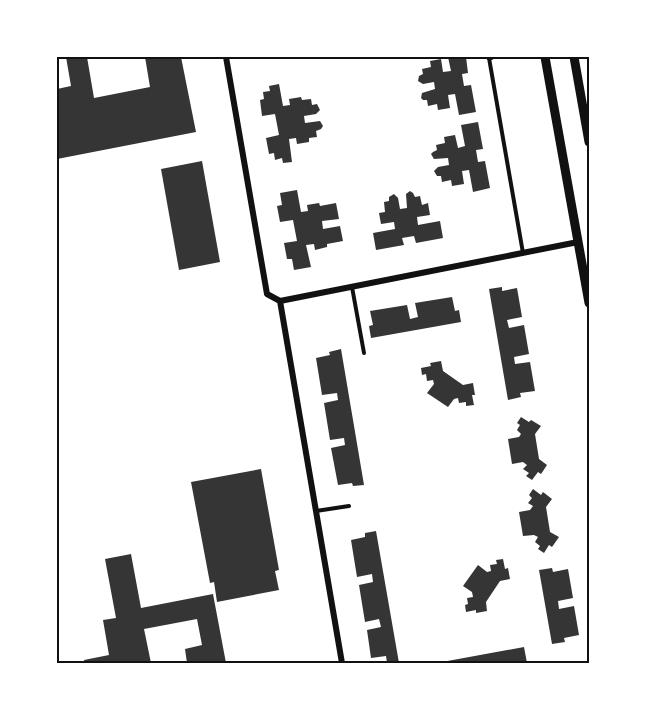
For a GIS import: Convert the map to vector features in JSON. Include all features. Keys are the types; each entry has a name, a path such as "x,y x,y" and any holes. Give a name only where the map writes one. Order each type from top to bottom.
{"street":[{"path":"226,57 267,294 280,302 578,242"},
{"path":"545,57 589,303"},
{"path":"574,57 589,142"},
{"path":"280,302 342,663"}],"lane":[{"path":"490,57 523,253"},
{"path":"352,287 364,353"},
{"path":"316,511 349,506"}],"building":[{"path":"66,57 87,57 94,98 150,87 145,57 181,57 196,132 57,159 57,89 71,86"},
{"path":"448,57 466,57 468,73 462,74 464,86 471,85 476,112 459,115 455,94 448,95 450,108 438,110 437,104 428,106 427,100 421,98 422,93 435,89 434,82 423,84 418,81 419,76 423,74 422,69 431,67 430,61 441,59 443,72 451,71"},
{"path":"279,84 283,106 290,105 289,99 301,97 302,100 311,99 312,105 317,104 320,110 316,114 304,116 305,123 320,121 323,126 316,131 317,137 309,138 309,142 297,144 296,138 289,139 292,162 283,163 282,158 275,160 274,153 269,154 266,138 279,135 275,114 262,116 260,100 264,99 263,92 270,91 269,86"},
{"path":"478,122 483,149 476,150 478,162 485,161 490,188 473,192 469,170 462,171 464,184 452,186 451,180 442,182 441,176 437,176 434,171 438,167 449,165 448,158 434,159 431,154 437,150 436,145 445,143 444,137 455,135 458,148 465,146 461,125"},
{"path":"202,161 220,262 179,270 161,169"},
{"path":"297,190 301,212 308,211 307,205 319,203 320,206 336,203 339,219 322,221 323,229 340,226 343,241 327,244 327,247 315,250 314,244 306,245 311,267 294,270 292,259 287,259 284,243 297,241 293,220 280,222 277,206 282,205 280,193"},
{"path":"410,191 415,197 420,196 422,205 428,203 430,215 417,217 418,225 440,221 443,238 416,243 414,236 402,238 404,245 376,250 373,233 395,229 394,222 381,224 379,213 385,212 384,202 389,201 389,197 394,194 398,198 400,209 407,208 406,194"},
{"path":"502,287 502,291 517,288 522,317 507,320 509,328 524,325 529,354 514,357 515,364 530,362 535,391 520,393 521,397 508,400 489,289"},
{"path":"452,297 455,311 459,310 461,322 371,338 369,326 373,325 370,311 407,305 410,319 418,317 415,303"},
{"path":"341,349 364,485 353,486 352,483 338,485 331,448 345,445 344,438 330,440 324,403 338,400 337,393 322,395 316,358 330,355 329,352"},
{"path":"441,361 443,371 463,385 473,383 474,405 466,406 466,402 459,403 458,398 454,399 448,407 427,393 434,384 433,380 427,381 426,374 422,375 421,368"},
{"path":"521,417 541,426 535,434 539,459 547,465 541,474 538,472 532,480 526,476 529,473 523,469 527,465 523,462 512,464 508,439 519,437 521,434 517,430 520,425 517,423"},
{"path":"261,469 279,570 275,571 279,590 217,602 214,582 210,583 191,482"},
{"path":"533,489 541,495 543,492 552,499 546,507 550,532 559,537 552,547 549,545 544,553 538,549 540,546 535,542 538,537 523,536 519,512 530,510 533,506 528,503 532,498 529,495"},
{"path":"376,531 399,663 387,663 386,656 371,658 367,630 381,627 379,619 365,622 359,585 373,582 372,574 357,577 351,540 365,537 365,533"},
{"path":"131,554 141,608 213,594 226,663 187,663 185,649 202,645 197,619 144,629 151,663 85,663 84,660 109,655 103,620 116,618 105,559"},
{"path":"503,559 510,579 500,581 486,602 487,611 466,612 467,598 473,597 472,592 463,586 478,565 487,572 491,571 490,565 497,564 496,560"},
{"path":"552,568 553,572 568,569 573,598 558,601 559,609 574,606 579,635 564,638 565,642 552,644 539,570"},
{"path":"524,647 527,663 442,663 442,662"}]}
